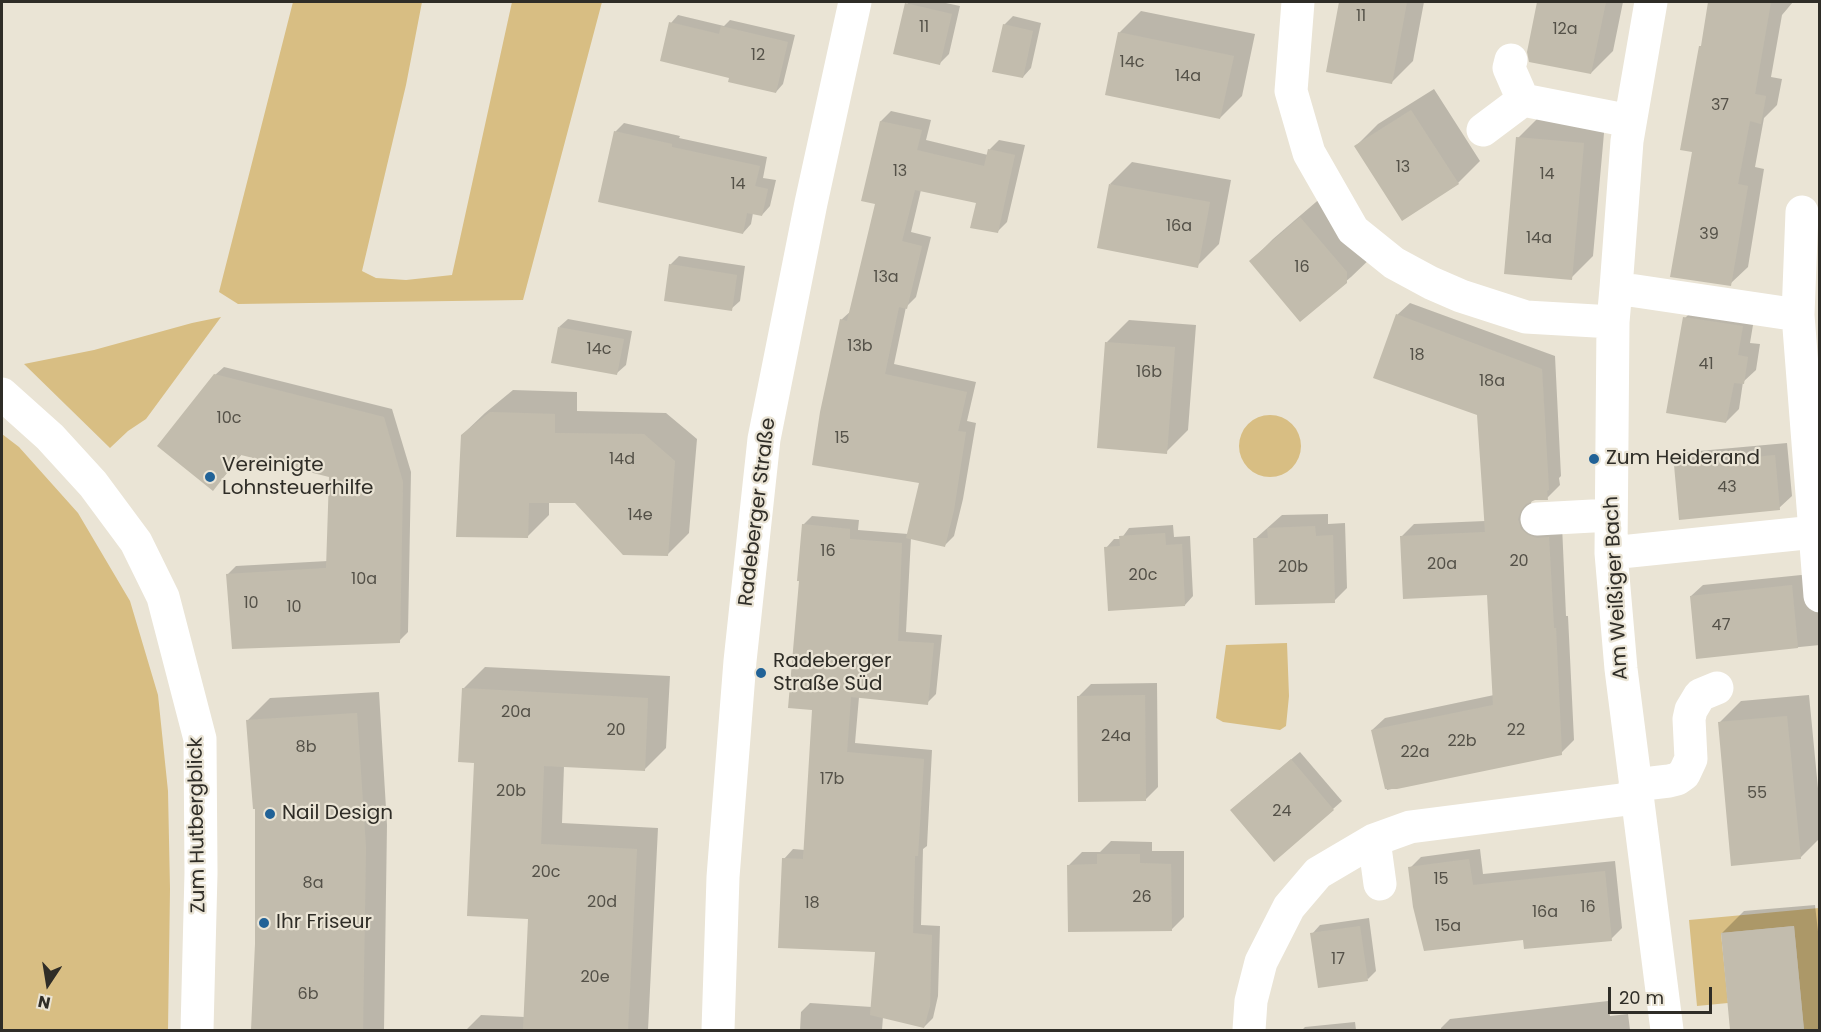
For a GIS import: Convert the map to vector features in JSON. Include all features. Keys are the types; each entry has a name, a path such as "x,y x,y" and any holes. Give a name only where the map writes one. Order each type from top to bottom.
{"street":[{"name":"Radeberger Straße","path":"718,1030 723,877 740,661 764,439 811,203 855,2"},
{"path":"1298,2 1291,91 1309,153 1353,230 1394,263 1461,296 1526,317 1613,322"},
{"name":"Am Weißiger Bach","path":"1651,2 1627,141 1613,322 1611,553 1635,791 1667,1030"},
{"path":"1511,60 1509,68 1523,100"},
{"path":"1483,130 1523,100 1630,121"},
{"path":"1802,212 1798,315 1820,596"},
{"path":"1616,288 1798,315"},
{"name":"Zum Hutbergblick","path":"2,394 50,437 93,484 136,542 163,597 200,739 201,873 197,1030"},
{"path":"1537,519 1611,515"},
{"path":"1611,553 1815,532"},
{"path":"1249,1030 1251,1001 1261,962 1289,907 1318,873 1374,840 1410,827 1635,791 1677,779 1684,774 1691,759 1689,719 1691,710 1700,695 1717,688"},
{"path":"1374,840 1380,884"}],"shaded area":[{"path":"293,2 422,2 406,85 362,271 376,278 406,280 452,275 512,2 602,2 523,300 238,304 219,292"},
{"path":"221,317 146,419 128,431 110,448 24,364 94,350"},
{"path":"1264,415 1276,415 1292,424 1299,434 1301,446 1299,458 1292,468 1276,477 1264,477 1253,472 1244,463 1239,452 1239,440 1244,429 1253,420"},
{"path":"2,434 19,447 78,513 130,601 158,695 168,791 170,889 168,1030 2,1030"},
{"path":"1287,643 1289,696 1286,726 1280,730 1223,722 1216,718 1226,645"},
{"path":"1819,908 1819,1030 1804,1030 1794,926 1721,933 1728,1003 1697,1006 1689,920"}],"building":[{"path":"1339,2 1407,2 1392,84 1326,72"},
{"path":"1537,2 1606,2 1591,74 1529,62 1527,52"},
{"path":"1708,2 1771,2 1755,94 1766,96 1761,124 1750,121 1738,184 1748,186 1731,286 1670,277 1692,152 1680,150"},
{"path":"905,3 952,14 940,65 893,54"},
{"path":"669,22 719,34 721,26 788,42 776,93 728,82 729,78 660,61"},
{"path":"1003,24 1033,31 1023,78 992,72"},
{"path":"1118,32 1234,56 1220,119 1105,95"},
{"path":"1411,110 1459,184 1402,221 1354,146"},
{"path":"880,121 922,130 917,150 984,166 988,149 1015,155 998,233 970,228 976,203 915,190 902,241 922,246 907,309 899,307 885,374 967,392 958,431 966,432 954,510 945,547 906,538 919,483 812,465 820,412 840,319 847,321 875,204 861,201"},
{"path":"614,131 672,144 672,147 760,166 755,186 768,189 762,216 747,213 743,234 598,202"},
{"path":"1516,137 1584,143 1572,280 1504,274"},
{"path":"1109,184 1210,202 1198,268 1097,248"},
{"path":"1300,217 1347,272 1347,283 1300,322 1249,261"},
{"path":"669,264 737,275 732,311 664,301"},
{"path":"1396,314 1542,369 1548,500 1535,500 1526,504 1518,519 1521,529 1528,535 1537,538 1549,537 1562,755 1397,789 1385,789 1371,730 1493,705 1487,595 1403,599 1400,536 1485,532 1477,415 1373,378"},
{"path":"1683,317 1743,326 1738,355 1748,357 1744,384 1734,383 1726,423 1666,413"},
{"path":"558,327 624,339 617,375 551,363"},
{"path":"1105,342 1175,347 1167,454 1097,448"},
{"path":"214,374 384,417 403,482 400,643 232,649 226,574 326,568 329,477 241,455 213,491 157,446"},
{"path":"490,412 555,414 555,433 644,434 675,461 668,556 623,555 575,503 529,503 528,538 456,537 461,435"},
{"path":"1775,455 1780,510 1679,520 1674,465"},
{"path":"802,524 850,529 850,539 902,543 898,641 934,643 928,705 851,697 847,752 924,759 918,856 915,856 913,933 932,935 930,1006 924,1028 870,1015 875,952 778,948 782,858 803,859 812,710 788,708"},
{"path":"1315,526 1316,536 1333,535 1335,603 1255,605 1253,538 1268,538 1267,528"},
{"path":"1165,533 1166,545 1182,544 1185,606 1108,611 1104,547 1120,546 1119,536"},
{"path":"1792,585 1798,648 1696,659 1690,596"},
{"path":"462,688 648,698 645,771 544,766 541,844 637,849 628,1030 523,1030 528,919 467,916 474,763 458,762"},
{"path":"1145,695 1146,801 1078,802 1077,696"},
{"path":"357,713 366,848 363,1030 251,1030 255,944 255,809 253,809 246,720"},
{"path":"1787,716 1801,859 1731,866 1718,722"},
{"path":"1291,759 1334,810 1274,862 1230,810"},
{"path":"1097,854 1140,854 1140,863 1171,864 1172,931 1068,932 1067,865 1097,864"},
{"path":"1469,859 1473,885 1605,871 1612,941 1524,949 1523,940 1424,951 1413,907 1408,867"},
{"path":"1360,926 1368,981 1318,988 1310,933"},
{"path":"1794,926 1804,1030 1730,1030 1721,933"}],"place":[{"name":"Zum Heiderand","path":"1594,459"},
{"name":"Vereinigte Lohnsteuerhilfe","path":"210,477"},
{"name":"Radeberger Straße Süd","path":"761,673"},
{"name":"Nail Design","path":"270,814"},
{"name":"Ihr Friseur","path":"264,923"}]}
